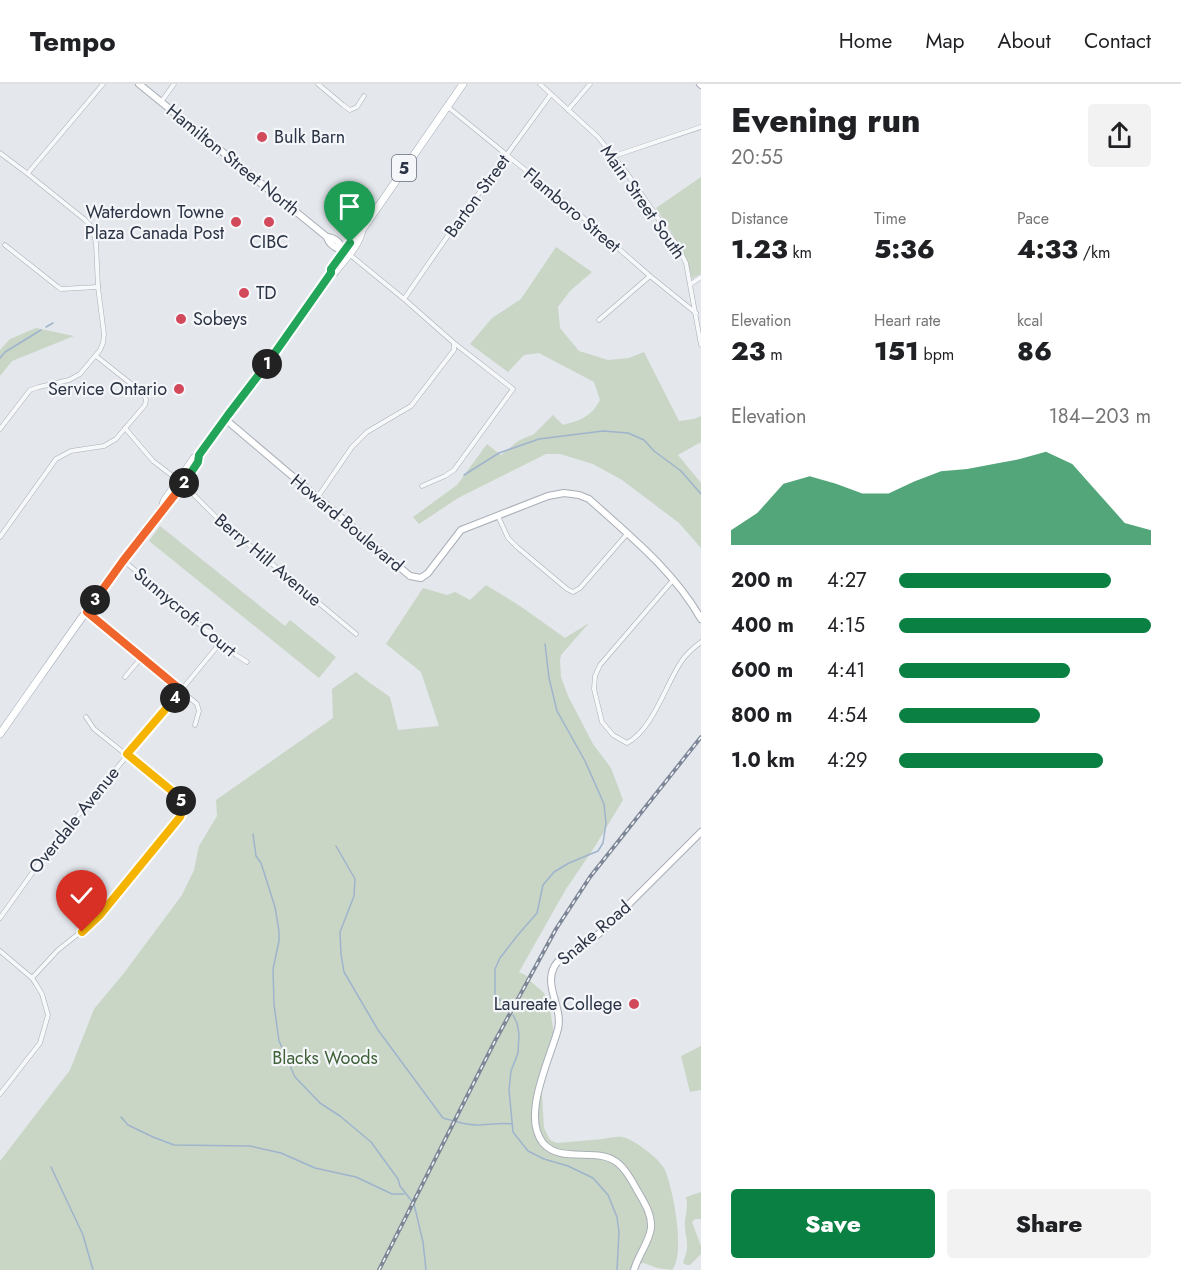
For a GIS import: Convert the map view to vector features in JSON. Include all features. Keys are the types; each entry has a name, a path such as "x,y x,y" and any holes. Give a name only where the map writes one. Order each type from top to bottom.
{"main road":[{"name":"5","path":"0,734 162,509 164,501 181,482 194,458 199,455 269,362 331,273 331,269 347,252 356,235 362,231 464,84"}],"street":[{"path":"28,174 103,84"},
{"name":"Hamilton Street North","path":"139,84 327,237 328,241 338,249 347,252"},
{"path":"161,102 174,84"},
{"path":"318,84 350,110 357,107 364,96"},
{"name":"Main Street South","path":"540,84 598,137 626,172 678,247 686,263 691,284 701,345"},
{"path":"568,110 590,84"},
{"name":"Barton Street","path":"404,299 551,94"},
{"name":"Flamboro Street","path":"447,106 696,313"},
{"path":"613,157 701,127"},
{"path":"0,153 92,227 96,243 98,287 104,334 100,350 80,374 69,380 30,390 0,429"},
{"path":"5,245 58,287 98,287"},
{"path":"347,252 454,344 513,388 454,470 422,486"},
{"path":"599,320 650,276"},
{"path":"691,284 701,277"},
{"path":"317,498 352,447 367,432 411,406 454,350 454,344"},
{"path":"0,537 56,459 71,451 104,446 116,439 145,405 144,394 96,356"},
{"name":"Howard Boulevard","path":"225,420 410,576 422,578 428,573 461,530 548,496 564,493 579,495 589,500 651,555 674,580 701,620"},
{"name":"Berry Hill Avenue","path":"125,428 153,460 181,482 218,518 356,634"},
{"path":"498,516 508,538 567,589 573,591 580,588 627,534"},
{"name":"Sunnycroft Court","path":"123,561 247,662"},
{"path":"674,580 600,665 595,676 594,689 602,722 613,735 627,743 634,739 654,712 681,661 701,642"},
{"path":"87,612 197,704 199,714 195,725"},
{"name":"Overdale Avenue","path":"0,918 45,855 221,642"},
{"path":"125,677 141,657"},
{"path":"32,978 58,950 100,915 180,817 183,810 178,796 94,729 86,717"},
{"name":"Snake Road","path":"634,1270 636,1260 649,1237 651,1225 645,1203 625,1170 619,1163 601,1155 560,1153 547,1147 539,1137 536,1127 537,1096 559,1025 550,985 555,964 601,932 701,832"},
{"path":"0,951 32,978 42,994 48,1016 40,1042 0,1094"}],"green space":[{"path":"701,177 701,273 692,279 682,251 656,208"},
{"path":"556,247 592,272 570,291 558,307 560,328 579,351 608,360 629,358 644,352 679,421 701,416 701,442 678,455 701,483 701,548 679,523 622,480 593,464 560,454 546,454 458,498 419,524 413,517 457,485 487,444 501,455 518,441 534,434 553,415 563,425 585,417 597,406 600,400 594,382 539,353 524,355 508,372 470,344 492,318 521,299"},
{"path":"36,328 74,336 12,361 0,376 0,350 10,339"},
{"path":"160,526 285,626 290,620 336,657 319,678 149,541"},
{"name":"Blacks Woods","path":"486,585 565,638 589,623 561,655 561,677 568,696 593,744 611,768 623,800 566,889 519,972 527,976 544,993 549,1002 554,1035 541,1079 544,1128 550,1140 557,1143 622,1137 640,1145 658,1160 668,1179 677,1221 678,1250 672,1270 644,1263 632,1265 630,1270 0,1270 0,1161 70,1070 94,1009 182,895 194,870 199,846 217,816 216,800 333,718 332,689 356,672 390,697 398,730 439,726 421,672 386,644 423,588 447,595 455,592 470,600"},
{"path":"701,1046 701,1090 690,1092 681,1056"},
{"path":"701,1192 701,1219 695,1219 692,1222 701,1246 701,1254 690,1265 687,1265 683,1263 687,1246 686,1197"}],"waterway":[{"path":"46,327 53,323"},
{"path":"0,358 5,352 41,330"},
{"path":"464,475 499,453 539,439 603,431 628,433 644,440 654,451 681,471 701,494"},
{"path":"508,1010 495,994 495,969 500,958 537,913 543,885 554,872 598,851 603,843 606,823 604,804 585,761 557,711 549,678 545,644"},
{"path":"253,834 256,856 261,863 275,907 279,931 273,969 274,1004 279,1041 295,1077 320,1103 340,1116 371,1142 398,1179 400,1186 414,1204 423,1242 426,1270"},
{"path":"336,846 355,879 354,896 340,932 344,972 378,1030 443,1118 473,1125 512,1124"},
{"path":"513,1015 519,1034 518,1053 511,1071 509,1090 513,1132 528,1151 593,1178 608,1195 617,1217 619,1232 617,1270"},
{"path":"121,1117 128,1125 174,1145 250,1146 281,1153 315,1168 356,1177 392,1194 404,1194"},
{"path":"51,1167 83,1235 93,1270"}],"railway":[{"path":"379,1270 495,1041 556,929 590,877 701,737"}],"place":[{"name":"Bulk Barn","path":"262,137"},
{"name":"Waterdown Towne Plaza Canada Post","path":"236,222"},
{"name":"CIBC","path":"269,222"},
{"name":"TD","path":"244,293"},
{"name":"Sobeys","path":"181,319"},
{"name":"Service Ontario","path":"179,389"},
{"name":"Laureate College","path":"634,1004"}],"route":[{"path":"82,932 100,915 180,817 183,810 178,796 127,754 181,690 87,612 162,509 176,494 198,462 199,455 269,362 350,243"}]}
